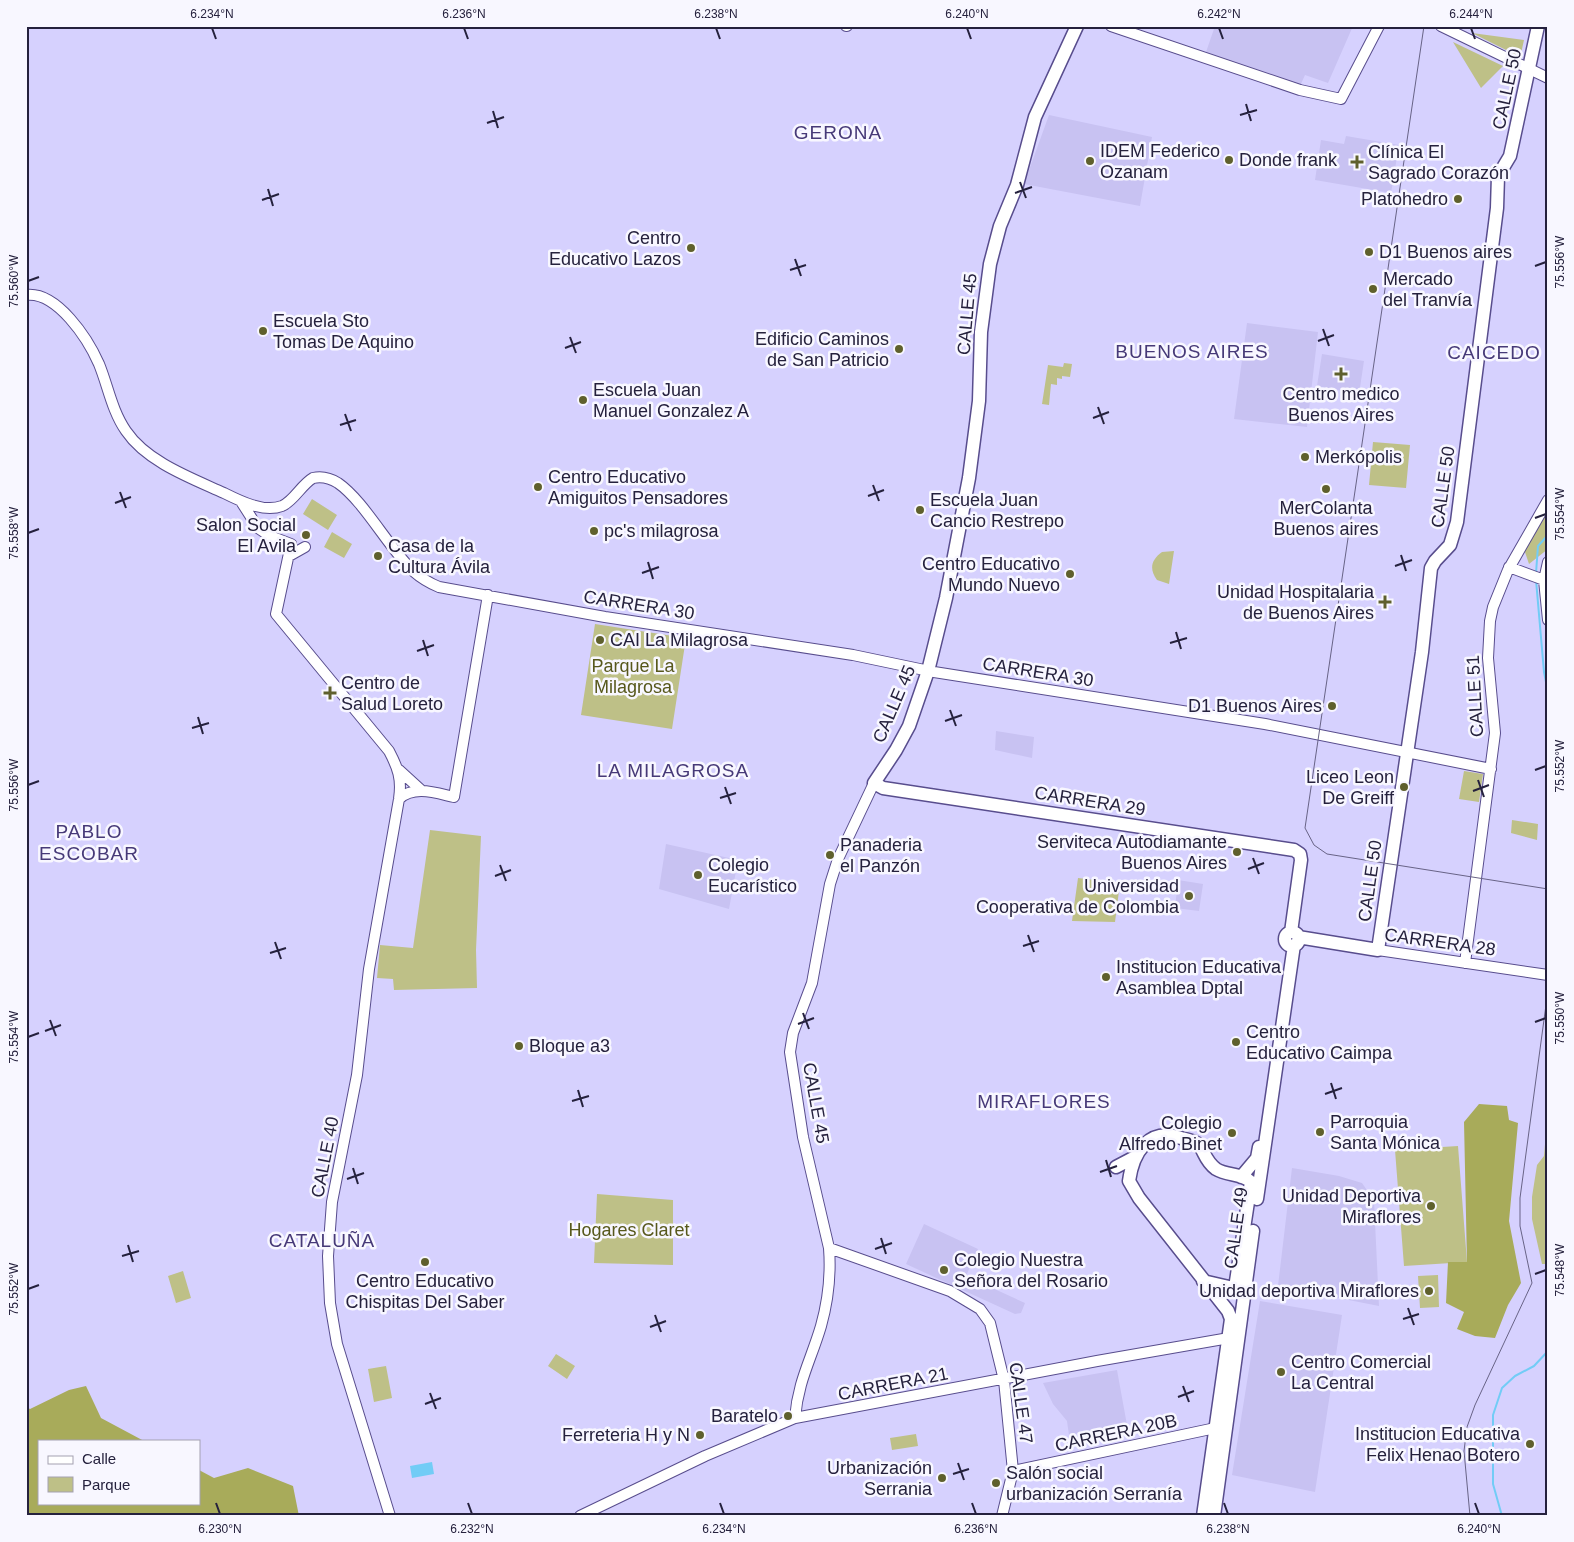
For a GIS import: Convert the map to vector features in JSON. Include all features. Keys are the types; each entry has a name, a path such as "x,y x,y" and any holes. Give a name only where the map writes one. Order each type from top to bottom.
{"main road":[{"name":"CALLE 45","path":"874,783 909,726 928,671 946,598 969,478 979,402 981,332 990,264 1000,226 1016,185 1035,117 1077,26"},
{"name":"CALLE 50","path":"1378,950 1422,652 1432,568 1435,560 1450,545 1456,531 1497,208 1498,176 1510,156 1538,26"},
{"name":"CARRERA 29","path":"874,783 883,788 1294,850 1300,854"},
{"name":"CALLE 49","path":"1203,1516 1220,1427 1293,939 1300,854"},
{"name":"CARRERA 28","path":"1293,939 1378,950"},
{"name":"CALLE 49","path":"1241,1177 1249,1169 1258,1153 1293,939"},
{"path":"1240,1289 1209,1282 1129,1181 1135,1157 1144,1144 1157,1136 1172,1135 1198,1144 1211,1165 1222,1173 1241,1177"},
{"path":"1116,1167 1135,1157"},
{"name":"CALLE 49","path":"1240,1289 1238,1268 1252,1185 1246,1177 1241,1177"},
{"path":"1209,1282 1238,1268"},
{"name":"CALLE 49","path":"1209,1282 1228,1311 1231,1323 1220,1427 1214,1516"}],"street":[{"path":"1111,26 1300,90 1341,99 1380,26"},
{"path":"1441,26 1548,78"},
{"name":"CARRERA 30","path":"26,295 44,296 54,302 90,346 125,430 149,453 184,474 242,503 266,507 284,505 312,478 329,478 339,484 351,496 390,546 413,571 426,581 439,587 605,617 852,655 928,671 1265,724 1490,769"},
{"name":"CALLE 51","path":"1465,963 1495,726 1488,658 1490,621 1498,593 1510,567 1548,500"},
{"path":"242,503 258,528 270,536 291,544 276,614 389,751 399,770 422,791"},
{"path":"255,522 258,510 266,507"},
{"path":"289,556 305,547"},
{"path":"1520,548 1524,573"},
{"path":"1548,562 1542,579 1548,620"},
{"path":"1510,567 1542,579"},
{"path":"399,799 409,791 422,791 454,797 488,595"},
{"name":"CALLE 40","path":"390,1516 337,1344 330,1304 328,1256 332,1202 357,1075 369,969 399,799 401,778 399,770"},
{"name":"CALLE 45","path":"795,1418 797,1398 804,1370 825,1312 830,1270 829,1248 803,1138 790,1052 793,1033 812,983 830,884 838,859 874,783"},
{"name":"CARRERA 28","path":"1378,950 1548,975"},
{"name":"CALLE 47","path":"829,1248 950,1291 980,1309 990,1323 1004,1380 1013,1471 1002,1516"},
{"name":"CARRERA 21","path":"580,1516 663,1476 795,1418 1229,1338"},
{"name":"CARRERA 20B","path":"1013,1471 1220,1427"}],"shaded area":[{"path":"1215,26 1353,26 1328,83 1305,75 1300,86 1205,55"},
{"name":"IDEM Federico Ozanam","path":"1049,115 1152,137 1140,206 1024,184"},
{"name":"Clínica El Sagrado Corazón","path":"1346,136 1399,145 1391,193 1315,180 1321,140 1344,144"},
{"path":"1247,323 1318,332 1307,427 1234,419"},
{"name":"Centro medico Buenos Aires","path":"1322,354 1364,361 1359,394 1317,386"},
{"path":"996,731 1034,737 1032,758 995,750"},
{"name":"Colegio Eucarístico","path":"666,844 738,860 729,909 659,889"},
{"name":"Universidad Cooperativa de Colombia","path":"1178,880 1203,884 1199,911 1175,908"},
{"path":"1292,1168 1339,1176 1362,1183 1371,1196 1374,1201 1379,1306 1278,1286"},
{"name":"Colegio Nuestra Señora del Rosario","path":"924,1224 978,1249 966,1276 1025,1303 1021,1313 1015,1314 906,1264"},
{"name":"Centro Comercial La Central","path":"1260,1301 1342,1315 1315,1492 1232,1475"},
{"path":"1117,1370 1127,1425 1069,1435 1067,1421 1053,1404 1043,1383"}],"green space":[{"path":"1472,33 1524,40 1520,58 1520,57"},
{"path":"1453,42 1503,66 1481,88"},
{"path":"1064,363 1072,364 1070,377 1062,376 1062,379 1057,378 1057,385 1051,384 1049,405 1042,404 1048,365 1063,367"},
{"path":"1373,442 1410,445 1406,488 1369,485"},
{"path":"312,499 337,515 328,530 303,514"},
{"path":"1548,510 1548,549 1529,564 1524,549"},
{"path":"332,532 352,544 344,558 324,547"},
{"path":"1174,551 1169,584 1157,580 1152,568 1153,561 1162,552"},
{"name":"Parque La Milagrosa","path":"595,624 686,638 672,729 581,715"},
{"path":"1464,771 1483,774 1479,802 1459,799"},
{"path":"1512,820 1538,824 1537,840 1511,833"},
{"path":"430,830 481,836 476,950 477,988 394,990 393,979 377,978 380,945 413,948"},
{"path":"1078,878 1120,883 1115,922 1072,921"},
{"path":"1479,1104 1507,1106 1509,1120 1518,1123 1509,1221 1521,1283 1508,1305 1495,1338 1475,1336 1457,1329 1464,1312 1446,1303 1448,1262 1467,1262 1464,1122"},
{"path":"1546,1132 1548,1264 1542,1264 1532,1219 1532,1197 1537,1165 1544,1156"},
{"name":"Unidad Deportiva Miraflores","path":"1458,1146 1467,1262 1404,1266 1395,1150"},
{"name":"Hogares Claret","path":"597,1194 673,1200 673,1265 594,1263"},
{"path":"183,1271 191,1298 176,1303 168,1276"},
{"name":"Unidad deportiva Miraflores","path":"1438,1275 1439,1307 1420,1308 1418,1276"},
{"path":"556,1354 575,1366 567,1379 548,1366"},
{"path":"386,1366 392,1398 374,1402 368,1369"},
{"path":"86,1386 101,1418 142,1440 38,1440 38,1504 200,1504 200,1471 214,1478 248,1468 293,1486 299,1516 26,1516 26,1407 30,1409 69,1390"},
{"path":"916,1434 918,1446 892,1450 890,1438"}],"water":[{"path":"432,1462 434,1474 412,1478 410,1466"}],"waterway":[{"path":"1536,573 1538,546 1548,535"},
{"path":"1536,580 1544,672 1548,692"},
{"path":"1502,1516 1493,1484 1493,1415 1502,1388 1515,1376 1534,1366 1548,1351"}],"tram line":[{"path":"1424,26 1305,828 1314,845 1327,854 1548,889"},
{"path":"1470,1516 1464,1451 1467,1427 1475,1405 1532,1283 1520,1226 1520,1198 1548,990"}],"place":[{"name":"Donde frank","path":"1229,160"},
{"name":"IDEM Federico Ozanam","path":"1090,161"},
{"name":"Clínica El Sagrado Corazón","path":"1357,162"},
{"name":"Platohedro","path":"1458,199"},
{"name":"Centro Educativo Lazos","path":"691,248"},
{"name":"D1 Buenos aires","path":"1369,252"},
{"name":"Mercado del Tranvía","path":"1373,289"},
{"name":"Escuela Sto Tomas De Aquino","path":"263,331"},
{"name":"Edificio Caminos de San Patricio","path":"899,349"},
{"name":"Centro medico Buenos Aires","path":"1341,374"},
{"name":"Escuela Juan Manuel Gonzalez A","path":"583,400"},
{"name":"Merkópolis","path":"1305,457"},
{"name":"Centro Educativo Amiguitos Pensadores","path":"538,487"},
{"name":"MerColanta Buenos aires","path":"1326,489"},
{"name":"Escuela Juan Cancio Restrepo","path":"920,510"},
{"name":"pc's milagrosa","path":"594,531"},
{"name":"Salon Social El Avila","path":"306,535"},
{"name":"Casa de la Cultura Ávila","path":"378,556"},
{"name":"Centro Educativo Mundo Nuevo","path":"1070,574"},
{"name":"Unidad Hospitalaria de Buenos Aires","path":"1385,602"},
{"name":"CAI La Milagrosa","path":"600,640"},
{"name":"Centro de Salud Loreto","path":"330,693"},
{"name":"D1 Buenos Aires","path":"1332,706"},
{"name":"Liceo Leon De Greiff","path":"1404,787"},
{"name":"Serviteca Autodiamante Buenos Aires","path":"1237,852"},
{"name":"Panaderia el Panzón","path":"830,855"},
{"name":"Colegio Eucarístico","path":"698,875"},
{"name":"Universidad Cooperativa de Colombia","path":"1189,896"},
{"name":"Institucion Educativa Asamblea Dptal","path":"1106,977"},
{"name":"Centro Educativo Caimpa","path":"1236,1042"},
{"name":"Bloque a3","path":"519,1046"},
{"name":"Parroquia Santa Mónica","path":"1320,1132"},
{"name":"Colegio Alfredo Binet","path":"1232,1133"},
{"name":"Unidad Deportiva Miraflores","path":"1431,1206"},
{"name":"Centro Educativo Chispitas Del Saber","path":"425,1262"},
{"name":"Colegio Nuestra Señora del Rosario","path":"944,1270"},
{"name":"Unidad deportiva Miraflores","path":"1429,1291"},
{"name":"Centro Comercial La Central","path":"1281,1372"},
{"name":"Baratelo","path":"788,1416"},
{"name":"Ferreteria H y N","path":"700,1435"},
{"name":"Institucion Educativa Felix Henao Botero","path":"1530,1444"},
{"name":"Urbanización Serrania","path":"942,1478"},
{"name":"Salón social urbanización Serranía","path":"996,1483"}],"district":[{"name":"GERONA","path":"838,132"},
{"name":"BUENOS AIRES","path":"1192,351"},
{"name":"CAICEDO","path":"1494,352"},
{"name":"LA MILAGROSA","path":"673,770"},
{"name":"PABLO ESCOBAR","path":"89,842"},
{"name":"MIRAFLORES","path":"1044,1101"},
{"name":"CATALUÑA","path":"322,1240"}]}
